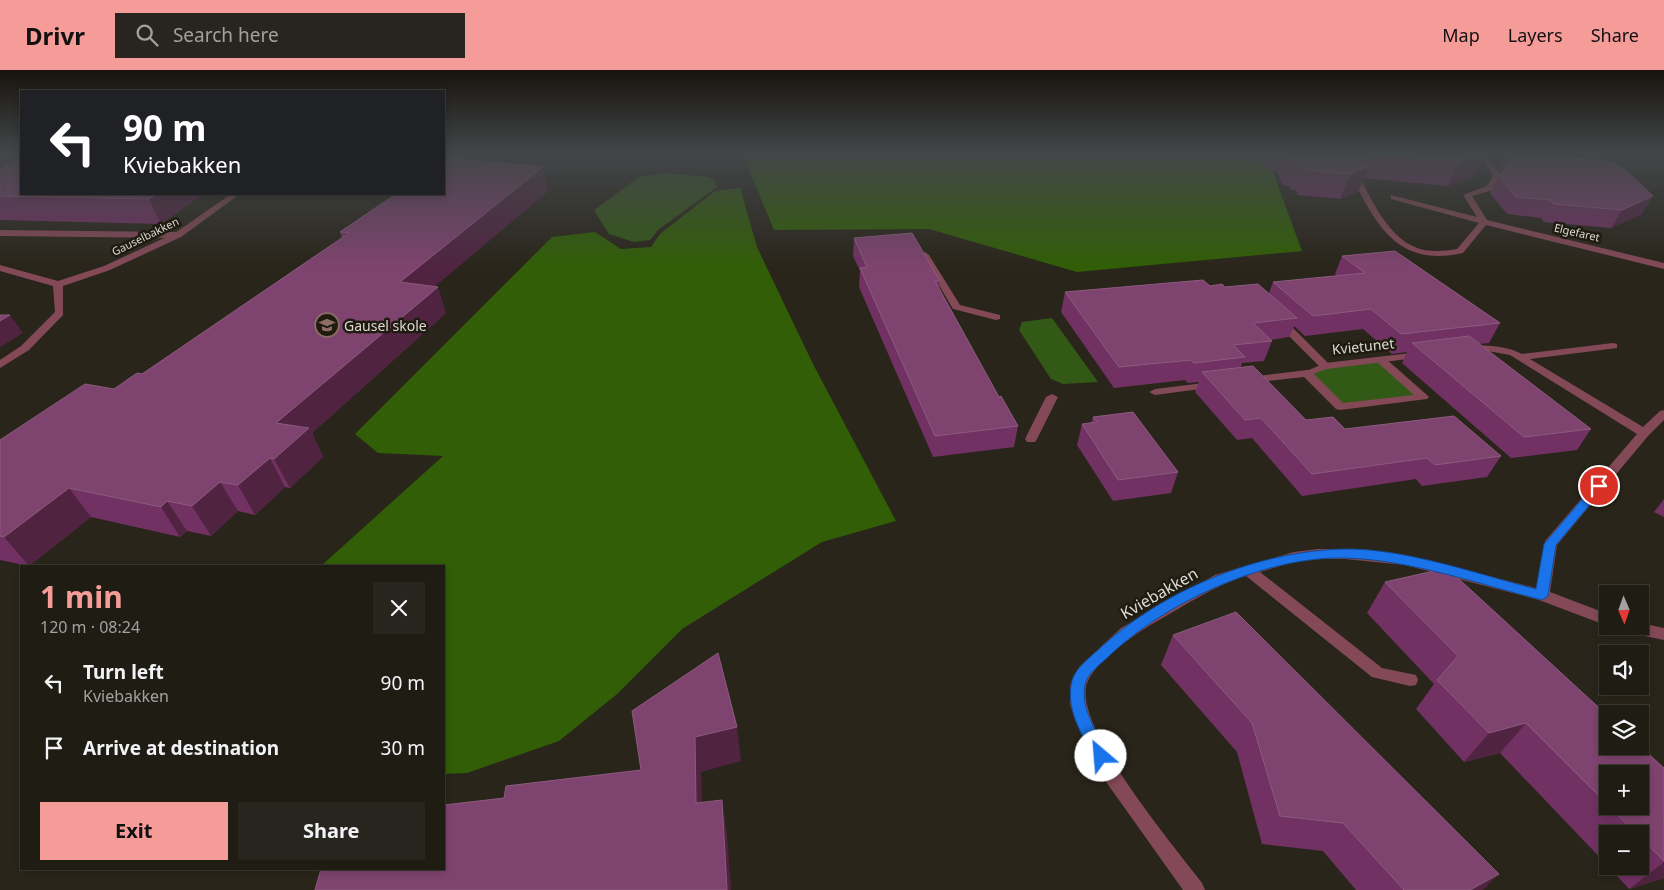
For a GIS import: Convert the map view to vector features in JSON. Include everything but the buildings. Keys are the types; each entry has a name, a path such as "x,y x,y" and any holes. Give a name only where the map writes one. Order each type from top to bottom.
{"street":[{"path":"1366,191 1392,235 1408,248 1447,253 1460,251 1484,222 1467,196 1481,191"},
{"name":"Gauselbakken","path":"58,284 107,268 178,236 235,195"},
{"name":"Elgefaret","path":"1394,197 1484,222 1664,266"},
{"path":"0,234 178,236"},
{"path":"925,255 956,307 996,317"},
{"path":"0,268 58,284 60,313 25,348 0,365"},
{"name":"Kvietunet","path":"1272,314 1325,366"},
{"path":"1521,357 1613,346"},
{"path":"1460,351 1499,349 1521,357 1644,433"},
{"name":"Kvietunet","path":"1155,392 1307,373 1325,366 1431,354"},
{"path":"1307,373 1340,407 1422,397 1381,360"},
{"path":"1031,439 1052,397"},
{"path":"1542,596 1550,544 1644,433 1664,413"},
{"name":"Kviebakken","path":"1195,890 1110,774 1083,720 1078,704 1078,685 1084,671 1126,632 1220,579 1294,557 1318,554 1371,556 1406,560 1542,596 1599,617"},
{"path":"1247,570 1378,673 1410,680"},
{"path":"1649,631 1664,634"}],"green space":[{"path":"620,191 711,191 658,230 650,240 634,242 609,234 594,210"},
{"path":"715,191 741,191 757,247 813,364 896,521 822,542 682,629 616,695 559,741 467,773 445,774 445,565 322,565 443,456 378,453 355,434 552,237 595,232 621,249 651,247 660,234"},
{"path":"758,191 1280,191 1302,251 1077,272 929,229 774,230"},
{"path":"1052,318 1098,382 1063,384 1051,379 1019,330 1022,322"},
{"path":"1381,360 1423,397 1340,407 1307,373 1325,366"}],"place":[{"name":"Gausel skole","path":"327,325"}],"route":[{"path":"1101,756 1083,720 1078,704 1078,685 1084,671 1126,632 1194,593 1220,579 1294,557 1318,554 1345,554 1406,560 1484,579 1542,596 1550,544 1599,486"}]}
